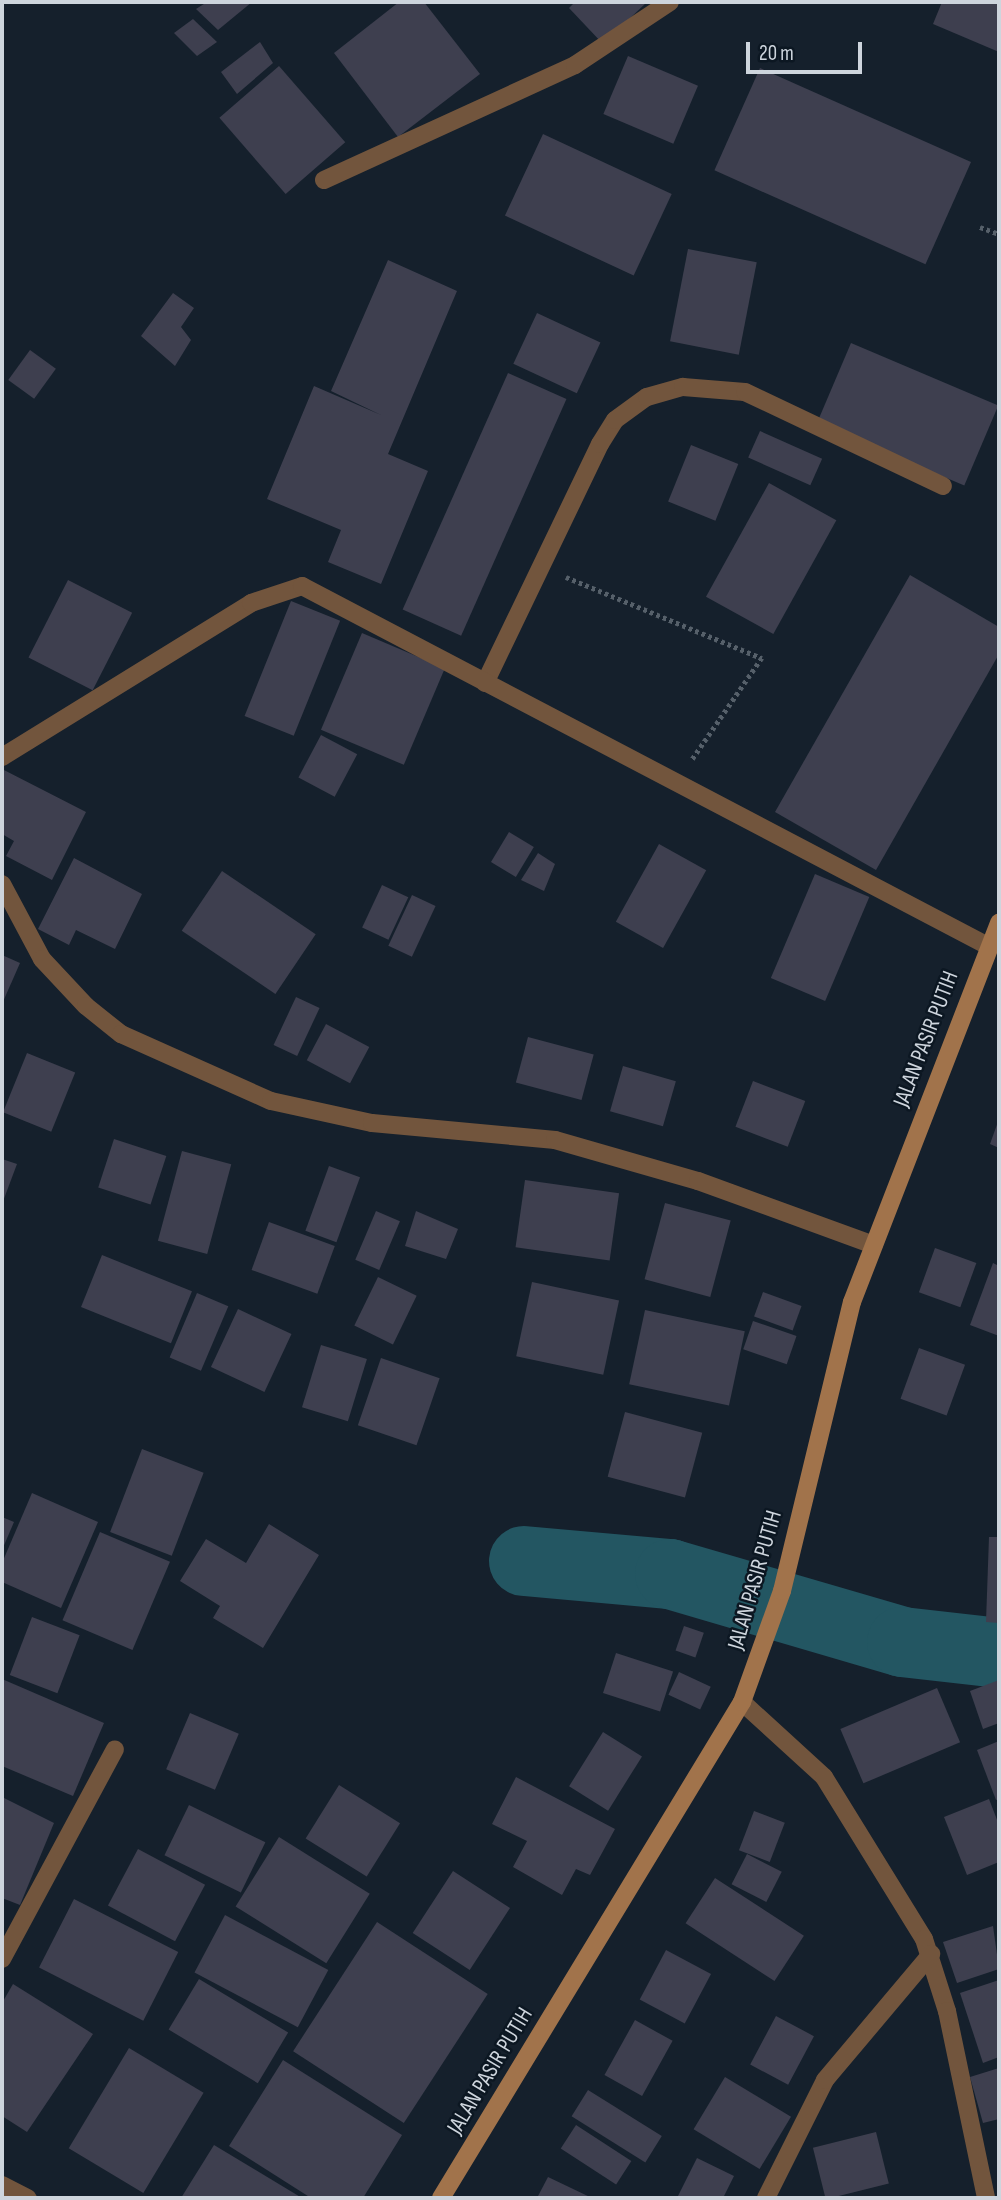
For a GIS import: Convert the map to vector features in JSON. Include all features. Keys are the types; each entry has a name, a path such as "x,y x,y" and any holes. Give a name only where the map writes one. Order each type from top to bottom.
{"main road":[{"name":"JALAN PASIR PUTIH","path":"440,2198 742,1702 782,1591 852,1301 999,923"}],"street":[{"path":"324,180 575,65 670,2"},
{"path":"485,683 539,568 614,420 647,397 674,389 745,392 943,486"},
{"path":"2,757 251,603 302,586 673,786 988,946"},
{"path":"2,884 42,959 86,1006 121,1034 271,1101 372,1123 555,1140 698,1181 874,1245"},
{"path":"742,1702 824,1777 931,1954 986,2198"},
{"path":"2,1959 115,1749"},
{"path":"766,2198 825,2080 931,1954"},
{"path":"2,2185 28,2198"}],"path":[{"path":"980,226 999,234"},
{"path":"539,568 762,658 673,786"}],"building":[{"path":"207,2 252,2 218,30 196,9"},
{"path":"399,2 424,2 480,74 398,137 334,53"},
{"path":"575,2 647,2 603,44 569,8"},
{"path":"942,2 999,2 999,52 933,24"},
{"path":"193,19 217,42 197,56 174,33"},
{"path":"260,42 273,63 237,94 221,72"},
{"path":"628,56 698,86 673,144 603,114"},
{"path":"279,66 345,142 286,194 219,118"},
{"path":"760,68 971,162 925,264 714,170"},
{"path":"543,134 672,194 634,276 505,216"},
{"path":"688,249 757,262 739,355 670,341"},
{"path":"388,260 457,291 388,454 428,471 381,584 328,562 341,530 267,499 314,386 381,415 331,391"},
{"path":"173,293 194,308 181,327 191,340 175,366 141,336"},
{"path":"537,313 600,343 577,393 513,364"},
{"path":"851,343 998,406 964,486 817,423"},
{"path":"30,350 56,369 34,399 8,380"},
{"path":"508,373 566,399 461,636 403,610"},
{"path":"760,431 822,459 810,485 748,457"},
{"path":"691,445 738,464 715,521 668,502"},
{"path":"769,483 836,520 773,634 706,597"},
{"path":"910,575 999,627 999,654 876,870 775,812"},
{"path":"68,580 132,613 93,690 29,658"},
{"path":"291,601 340,621 294,736 245,716"},
{"path":"362,633 445,668 404,765 321,730"},
{"path":"321,735 357,754 335,797 298,777"},
{"path":"2,769 86,812 52,880 6,856 14,841 2,834"},
{"path":"509,832 534,847 516,877 491,862"},
{"path":"659,844 706,870 663,948 616,922"},
{"path":"538,853 555,864 544,891 521,880"},
{"path":"74,858 142,894 115,949 76,930 69,945 38,929"},
{"path":"222,871 316,934 275,994 182,931"},
{"path":"815,874 869,897 825,1001 771,978"},
{"path":"382,885 408,897 388,940 362,928"},
{"path":"412,895 436,906 412,957 388,946"},
{"path":"2,955 20,963 2,1004"},
{"path":"296,997 320,1008 297,1056 274,1045"},
{"path":"326,1024 369,1047 350,1083 307,1060"},
{"path":"528,1037 594,1055 582,1100 516,1082"},
{"path":"27,1053 75,1072 51,1132 3,1112"},
{"path":"623,1066 676,1081 663,1126 610,1111"},
{"path":"753,1081 805,1101 788,1147 735,1127"},
{"path":"999,1119 999,1148 990,1144"},
{"path":"114,1139 166,1156 151,1204 98,1188"},
{"path":"182,1151 231,1164 207,1254 158,1241"},
{"path":"2,1159 17,1164 2,1204"},
{"path":"329,1166 360,1177 336,1242 305,1231"},
{"path":"525,1180 619,1193 610,1261 516,1247"},
{"path":"665,1203 731,1221 710,1297 645,1279"},
{"path":"376,1211 400,1221 379,1270 355,1260"},
{"path":"416,1211 458,1229 446,1259 405,1246"},
{"path":"269,1222 335,1246 317,1294 252,1270"},
{"path":"935,1248 976,1263 960,1307 919,1292"},
{"path":"102,1255 192,1291 171,1343 81,1307"},
{"path":"993,1263 999,1266 999,1336 970,1325"},
{"path":"378,1277 417,1296 393,1344 354,1326"},
{"path":"532,1282 619,1301 603,1375 516,1356"},
{"path":"763,1292 802,1306 793,1330 754,1316"},
{"path":"197,1293 228,1306 201,1371 170,1357"},
{"path":"238,1309 291,1334 264,1392 211,1367"},
{"path":"645,1310 745,1331 729,1406 629,1384"},
{"path":"753,1321 796,1336 787,1364 743,1349"},
{"path":"321,1345 367,1359 348,1421 302,1407"},
{"path":"919,1348 965,1365 947,1416 901,1399"},
{"path":"381,1358 440,1378 417,1445 358,1425"},
{"path":"625,1412 702,1433 685,1497 608,1477"},
{"path":"142,1449 204,1473 172,1556 110,1532"},
{"path":"32,1493 98,1522 61,1608 2,1582 2,1563"},
{"path":"2,1517 14,1522 2,1550"},
{"path":"269,1524 319,1555 263,1648 213,1618 220,1606 180,1581 206,1539 246,1563"},
{"path":"100,1532 170,1562 132,1650 62,1620"},
{"path":"989,1537 999,1537 999,1623 986,1622"},
{"path":"32,1617 80,1635 57,1693 10,1675"},
{"path":"684,1626 704,1633 695,1657 676,1651"},
{"path":"616,1653 673,1672 660,1711 603,1693"},
{"path":"679,1672 711,1687 700,1709 668,1695"},
{"path":"2,1679 104,1723 73,1796 2,1766"},
{"path":"999,1680 999,1723 983,1729 970,1691"},
{"path":"937,1688 960,1742 863,1783 840,1729"},
{"path":"190,1713 239,1734 215,1790 166,1769"},
{"path":"603,1732 642,1756 608,1811 569,1786"},
{"path":"999,1741 999,1799 996,1800 977,1750"},
{"path":"516,1777 615,1829 590,1875 576,1869 562,1895 513,1867 527,1841 492,1824"},
{"path":"339,1785 400,1823 367,1877 306,1838"},
{"path":"2,1797 54,1823 20,1905 2,1898"},
{"path":"989,1799 999,1825 999,1862 967,1875 944,1817"},
{"path":"189,1805 265,1842 241,1893 164,1855"},
{"path":"754,1811 785,1823 770,1862 739,1850"},
{"path":"279,1837 370,1894 326,1963 236,1907"},
{"path":"138,1849 205,1885 175,1941 108,1906"},
{"path":"747,1854 782,1872 766,1902 732,1884"},
{"path":"453,1871 510,1908 470,1970 413,1933"},
{"path":"715,1878 804,1936 774,1981 686,1923"},
{"path":"74,1899 178,1952 143,2021 39,1968"},
{"path":"225,1915 328,1970 298,2027 194,1972"},
{"path":"377,1922 488,1994 404,2123 293,2051"},
{"path":"993,1926 999,1969 957,1983 943,1942"},
{"path":"666,1950 711,1974 685,2023 640,1999"},
{"path":"199,1979 288,2033 258,2083 169,2030"},
{"path":"999,1980 999,2057 983,2063 960,1993"},
{"path":"13,1984 93,2034 27,2132 2,2116 2,2003"},
{"path":"776,2016 814,2036 788,2085 750,2065"},
{"path":"635,2020 673,2041 642,2096 604,2075"},
{"path":"129,2048 204,2093 143,2193 69,2148"},
{"path":"283,2060 402,2135 363,2198 311,2198 229,2146"},
{"path":"999,2068 999,2119 983,2123 970,2077"},
{"path":"725,2077 791,2117 760,2169 694,2129"},
{"path":"588,2090 662,2136 645,2162 572,2116"},
{"path":"576,2125 631,2161 616,2184 561,2148"},
{"path":"876,2132 889,2183 825,2198 813,2148"},
{"path":"214,2145 302,2198 181,2198"},
{"path":"697,2158 734,2176 723,2198 677,2198"},
{"path":"548,2177 592,2198 537,2198"}],"waterway":[{"path":"524,1561 670,1574 902,1642 999,1653"}]}
